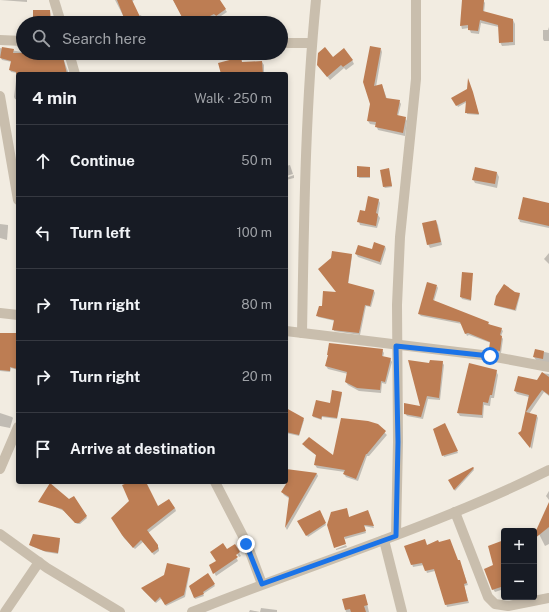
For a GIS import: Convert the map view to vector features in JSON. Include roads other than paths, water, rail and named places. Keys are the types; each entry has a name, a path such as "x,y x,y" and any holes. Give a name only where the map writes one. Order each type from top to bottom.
{"street":[{"path":"54,0 59,16"},
{"path":"302,333 304,179 316,0"},
{"path":"396,536 398,442 396,346 400,237 416,79 416,0"},
{"path":"0,40 16,41"},
{"path":"288,44 312,42"},
{"path":"71,60 74,72"},
{"path":"0,96 16,188"},
{"path":"0,313 16,315"},
{"path":"288,331 396,346 490,356 549,367"},
{"path":"0,469 16,432"},
{"path":"192,612 262,584 396,536 456,512 549,471"},
{"path":"216,484 246,544 262,584"},
{"path":"456,512 488,597 495,604 508,606 549,598"},
{"path":"0,534 39,562 120,612"},
{"path":"384,540 402,612"},
{"path":"5,612 39,562"}]}
